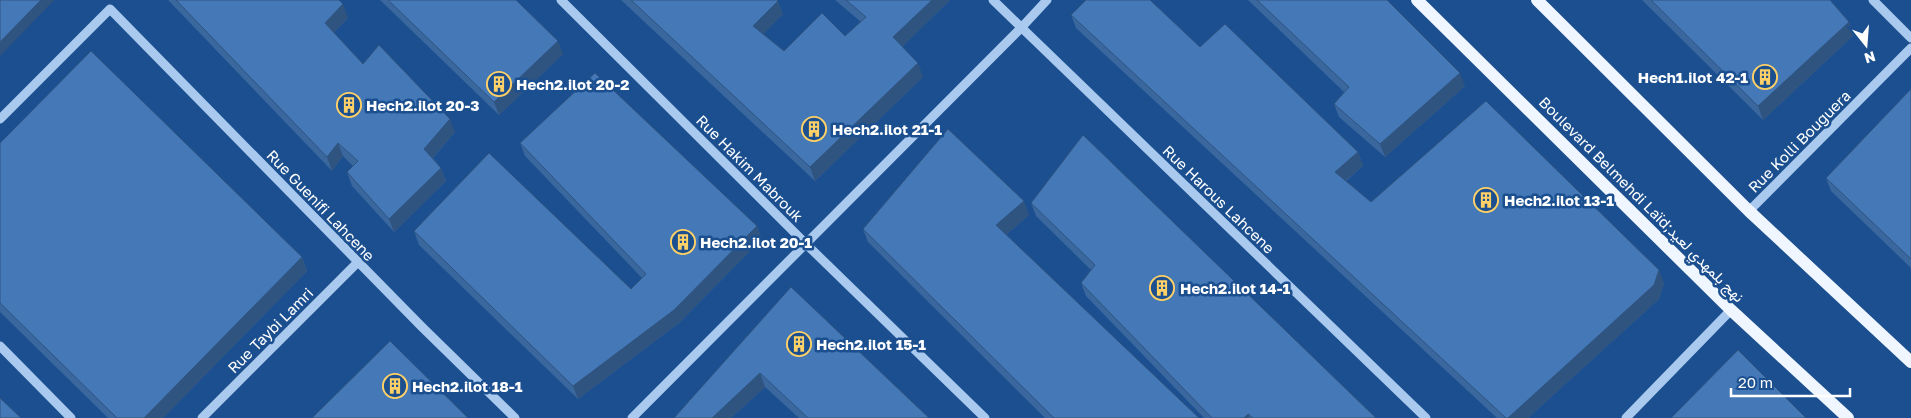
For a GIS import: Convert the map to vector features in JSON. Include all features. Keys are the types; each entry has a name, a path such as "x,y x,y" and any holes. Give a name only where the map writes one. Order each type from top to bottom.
{"main road":[{"name":"Boulevard Belmehdi Laïd;نهج بلمهدي لعيد","path":"1418,0 1732,310 1848,418"},
{"path":"1538,0 1749,211 1911,362"}],"street":[{"name":"Rue Hakim Mabrouk","path":"561,0 806,244 985,418"},
{"name":"Rue Harous Lahcene","path":"993,0 1426,418"},
{"path":"632,418 1047,0"},
{"path":"1873,0 1911,38"},
{"name":"Rue Guenifi Lahcene","path":"0,119 110,9 358,262 515,418"},
{"name":"Rue Kolli Bouguera","path":"1749,211 1911,48"},
{"name":"Rue Taybi Lamri","path":"202,418 358,262"},
{"path":"1626,418 1732,310"},
{"path":"0,346 72,418"}],"building":[{"path":"0,0 41,0 0,42"},
{"name":"Hech2.ilot 20-3","path":"176,0 339,0 343,4 325,23 363,64 379,45 450,119 424,149 441,168 389,219 347,172 358,161 338,143 327,157"},
{"name":"Hech2.ilot 20-2","path":"388,0 516,0 558,41 494,102"},
{"name":"Hech2.ilot 21-1","path":"631,0 777,0 753,26 784,51 822,13 845,36 866,17 846,0 932,0 893,37 918,63 810,167"},
{"name":"Hech2.ilot 13-1","path":"1086,0 1150,0 1200,47 1225,24 1358,152 1335,172 1371,202 1486,101 1659,270 1654,285 1506,418 1071,15"},
{"path":"1257,0 1387,0 1460,73 1380,144 1334,104 1349,87"},
{"name":"Hech1.ilot 42-1","path":"1651,0 1830,0 1849,22 1758,106"},
{"path":"91,51 302,257 144,418 117,418 0,303 0,143"},
{"name":"Hech2.ilot 20-1","path":"595,73 757,226 674,310 573,386 414,231 489,153 631,289 646,274 520,143"},
{"path":"1911,89 1911,259 1826,178"},
{"path":"948,129 1024,201 996,225 1199,418 1054,418 863,229"},
{"name":"Hech2.ilot 14-1","path":"1083,135 1376,418 1253,418 1248,414 1244,418 1212,418 1081,283 1095,265 1031,203"},
{"name":"Hech2.ilot 15-1","path":"791,287 929,418 808,418 760,373 712,418 674,418"},
{"name":"Hech2.ilot 18-1","path":"390,341 468,418 312,418"},
{"path":"1738,350 1806,418 1671,418"},
{"path":"0,398 21,418 0,418"}],"place":[{"name":"Hech1.ilot 42-1","path":"1765,77"},
{"name":"Hech2.ilot 20-2","path":"499,84"},
{"name":"Hech2.ilot 20-3","path":"349,105"},
{"name":"Hech2.ilot 21-1","path":"814,129"},
{"name":"Hech2.ilot 13-1","path":"1486,200"},
{"name":"Hech2.ilot 20-1","path":"683,242"},
{"name":"Hech2.ilot 14-1","path":"1162,288"},
{"name":"Hech2.ilot 15-1","path":"799,344"},
{"name":"Hech2.ilot 18-1","path":"395,386"}]}
